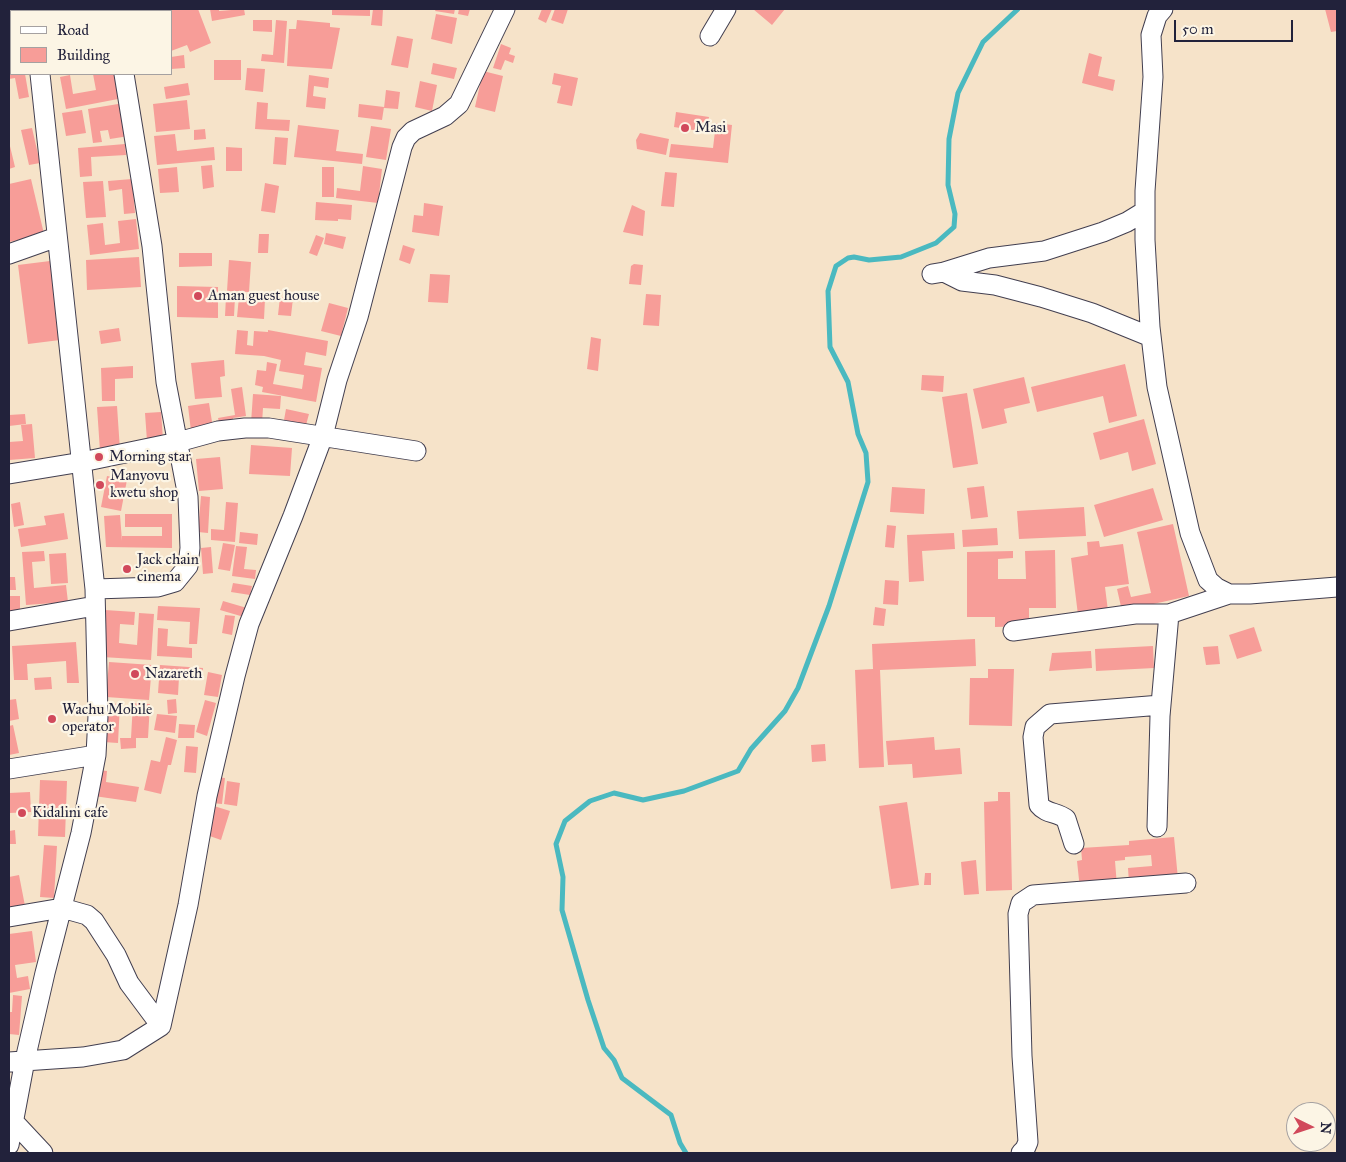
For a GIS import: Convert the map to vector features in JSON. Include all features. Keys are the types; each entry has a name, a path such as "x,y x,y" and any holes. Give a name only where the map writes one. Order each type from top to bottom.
{"street":[{"path":"17,1061 82,1057 123,1050 161,1026 188,905 208,796 235,676 249,624 294,516 323,436 337,380 358,318 402,147 406,138 413,131 446,116 459,104 505,9"},
{"path":"710,36 726,9"},
{"path":"1163,9 1157,16 1151,35 1153,77 1145,211 1151,337 1156,387 1190,533 1208,580 1217,588 1229,594"},
{"path":"9,1145 14,1122 17,1061 62,908 81,833 96,755 98,716 95,598 40,75"},
{"path":"9,621 95,598 158,587 174,582 188,566 190,548 188,497 166,382 152,246 124,75"},
{"path":"1145,211 1127,222 1044,251 990,258 938,273 962,281 995,285 1092,313 1151,337"},
{"path":"9,254 57,237"},
{"path":"9,474 82,462 178,442 218,431 245,428 269,428 416,451"},
{"path":"1013,630 1135,614 1170,614 1229,594 1337,587"},
{"path":"1157,827 1161,704 1170,614"},
{"path":"1074,844 1066,819 1044,810 1040,806 1033,737 1035,727 1050,714 1161,704"},
{"path":"9,769 96,755"},
{"path":"1021,1153 1025,1150 1028,1142 1022,1056 1018,914 1021,903 1027,897 1033,895 1186,882"},
{"path":"9,917 62,908 87,915 94,921 130,983 161,1026"},
{"path":"14,1122 44,1153"}],"building":[{"path":"198,9 211,43 190,52 187,45 172,51 172,10 136,10"},
{"path":"210,9 219,9 219,11 244,9 245,15 212,21"},
{"path":"332,9 370,9 370,16 332,15"},
{"path":"373,9 383,9 382,26 371,25"},
{"path":"436,9 455,9 454,14 435,11"},
{"path":"459,9 470,9 468,16 458,14"},
{"path":"542,9 552,9 546,23 538,19"},
{"path":"555,9 568,9 563,24 551,20"},
{"path":"753,9 785,9 772,25"},
{"path":"1325,9 1337,9 1337,31 1331,32"},
{"path":"436,14 457,18 452,44 431,39"},
{"path":"253,20 272,20 272,32 253,31"},
{"path":"276,20 287,21 284,63 261,61 262,54 273,55"},
{"path":"297,20 330,23 330,27 340,28 332,69 287,66 289,29 296,29"},
{"path":"397,36 413,39 408,68 391,65"},
{"path":"501,44 511,48 509,54 515,56 513,63 505,60 501,70 493,68"},
{"path":"1089,53 1102,57 1098,76 1115,80 1113,91 1082,83"},
{"path":"184,55 185,68 172,69 172,57"},
{"path":"214,60 241,60 241,80 214,80"},
{"path":"433,63 457,68 454,79 431,74"},
{"path":"10,64 10,75 25,75 29,97 19,99 15,78 9,79"},
{"path":"247,68 265,69 263,92 245,90"},
{"path":"483,71 503,76 495,112 475,107"},
{"path":"554,73 578,78 572,106 557,103 561,86 552,84"},
{"path":"70,75 73,94 96,90 93,75 114,75 118,99 66,109 60,77"},
{"path":"309,75 329,78 328,88 314,86 313,96 326,98 325,109 306,107"},
{"path":"420,81 437,85 432,111 415,107"},
{"path":"188,83 190,95 166,99 164,87"},
{"path":"386,90 400,92 398,109 384,108"},
{"path":"187,100 190,129 156,132 153,104"},
{"path":"257,102 268,103 267,119 290,120 289,131 255,129"},
{"path":"124,103 129,136 110,139 108,130 100,131 102,142 93,143 88,109"},
{"path":"359,104 384,107 382,120 358,117"},
{"path":"82,110 86,133 66,136 62,113"},
{"path":"676,112 709,117 706,132 674,127"},
{"path":"716,123 732,125 728,163 669,157 671,144 713,148"},
{"path":"298,125 339,130 336,151 363,154 362,164 294,157"},
{"path":"371,126 391,129 386,160 366,157"},
{"path":"32,128 40,163 29,165 21,130"},
{"path":"205,129 206,139 194,140 194,130"},
{"path":"640,133 669,139 666,155 637,149 636,140"},
{"path":"175,134 177,151 214,147 215,160 157,165 154,136"},
{"path":"275,137 288,138 286,165 273,164"},
{"path":"9,142 15,167 9,169"},
{"path":"125,144 126,155 91,157 92,176 80,177 78,148"},
{"path":"226,147 242,148 242,171 226,171"},
{"path":"212,165 214,187 203,189 201,166"},
{"path":"363,166 382,169 378,203 336,198 337,188 360,191"},
{"path":"177,167 179,192 160,193 158,169"},
{"path":"322,167 334,167 334,197 322,197"},
{"path":"665,172 677,173 674,207 661,206"},
{"path":"31,179 44,234 9,242 9,184"},
{"path":"132,179 135,213 124,214 122,189 109,191 108,181"},
{"path":"103,181 106,217 86,218 83,182"},
{"path":"265,183 279,186 275,213 261,211"},
{"path":"316,202 352,205 351,220 315,220"},
{"path":"424,203 443,206 439,236 412,232 414,215 423,216"},
{"path":"632,205 645,211 643,236 623,232"},
{"path":"136,219 139,249 90,255 87,225 103,223 105,245 120,243 118,221"},
{"path":"326,233 346,237 343,249 324,244"},
{"path":"259,234 269,234 268,253 258,253"},
{"path":"316,235 324,238 317,256 309,253"},
{"path":"403,245 415,249 410,264 399,260"},
{"path":"179,253 212,253 212,266 179,267"},
{"path":"139,257 141,287 87,290 86,260"},
{"path":"229,260 251,262 249,292 227,291"},
{"path":"50,261 60,340 28,344 18,265"},
{"path":"634,264 643,265 641,285 629,284 631,266"},
{"path":"430,274 450,275 448,303 428,302"},
{"path":"177,286 218,287 218,318 177,317"},
{"path":"646,294 661,295 659,326 643,325"},
{"path":"226,297 235,297 234,316 225,316"},
{"path":"239,297 265,299 264,319 237,317"},
{"path":"280,297 293,298 291,316 278,315"},
{"path":"329,303 348,308 341,336 321,331"},
{"path":"119,328 121,341 101,344 99,331"},
{"path":"237,330 248,331 247,345 253,346 254,331 268,332 268,330 328,341 326,356 306,352 304,365 322,368 316,402 262,392 263,387 255,385 257,370 266,371 267,362 277,364 273,384 302,389 304,375 279,371 281,360 264,356 235,354"},
{"path":"591,337 601,339 598,371 587,369"},
{"path":"224,360 225,376 220,377 222,397 195,399 191,363"},
{"path":"1125,364 1137,416 1109,423 1103,396 1037,412 1031,387"},
{"path":"133,366 133,378 115,379 115,401 102,401 101,368"},
{"path":"922,375 944,376 943,392 921,390"},
{"path":"1024,377 1030,403 1004,409 1007,423 982,429 973,389"},
{"path":"242,387 246,416 233,418 234,424 220,426 218,418 235,415 231,389"},
{"path":"967,393 978,464 953,468 942,397"},
{"path":"253,394 281,396 280,409 263,408 262,423 251,423"},
{"path":"209,403 213,428 191,431 188,406"},
{"path":"117,406 120,450 100,451 97,407"},
{"path":"286,409 309,414 306,425 284,420"},
{"path":"161,412 163,439 147,441 145,413"},
{"path":"25,414 26,424 9,426 9,415"},
{"path":"1144,419 1156,464 1132,471 1128,452 1100,460 1093,433"},
{"path":"32,424 35,458 9,460 9,442 23,441 21,425"},
{"path":"251,445 292,448 290,476 249,474"},
{"path":"220,457 223,489 199,491 196,459"},
{"path":"107,476 127,480 121,511 101,507"},
{"path":"984,486 988,517 971,519 967,488"},
{"path":"892,487 925,489 924,514 890,512"},
{"path":"1153,488 1163,520 1104,537 1094,505"},
{"path":"201,496 210,497 208,533 198,532"},
{"path":"20,502 24,525 14,527 11,504"},
{"path":"226,502 238,503 235,542 211,540 211,529 224,530"},
{"path":"1084,507 1086,536 1019,539 1017,511"},
{"path":"64,513 68,539 21,547 18,529 46,525 44,516"},
{"path":"125,514 172,514 172,548 106,547 104,516 120,515 122,541 122,536 162,536 162,527 125,527"},
{"path":"1173,524 1189,596 1122,611 1117,589 1128,586 1131,597 1151,593 1137,532"},
{"path":"887,525 896,526 894,548 885,547"},
{"path":"997,528 998,545 963,547 962,530"},
{"path":"240,532 258,534 257,545 239,543"},
{"path":"954,533 955,549 922,551 924,581 909,582 907,535"},
{"path":"1099,541 1100,547 1123,544 1129,584 1105,587 1108,611 1078,615 1071,558 1088,555 1087,542"},
{"path":"223,543 235,545 230,571 218,569"},
{"path":"236,546 247,547 244,569 256,570 255,579 232,576"},
{"path":"211,547 213,573 203,574 201,548"},
{"path":"1055,550 1056,608 1029,608 1029,626 995,627 995,617 967,617 967,552 1013,551 1013,558 998,559 998,579 1026,579 1025,551"},
{"path":"44,551 45,561 32,562 34,588 66,585 68,602 26,605 22,552"},
{"path":"66,553 68,583 51,584 49,554"},
{"path":"9,577 15,577 16,590 9,590"},
{"path":"885,580 899,581 898,605 883,604"},
{"path":"233,583 252,586 250,595 231,592"},
{"path":"9,596 20,596 20,611 9,611"},
{"path":"223,601 247,608 244,617 220,610"},
{"path":"158,606 200,608 197,644 189,644 190,622 157,620"},
{"path":"875,607 886,609 884,626 873,625"},
{"path":"105,610 135,612 134,625 120,624 119,643 137,645 139,613 154,614 151,660 102,657"},
{"path":"225,615 235,616 232,635 222,633"},
{"path":"1254,627 1262,651 1237,659 1229,635"},
{"path":"158,628 168,629 167,646 192,648 192,658 157,656"},
{"path":"975,639 976,666 880,670 884,767 859,768 855,670 873,669 872,644"},
{"path":"76,642 79,683 67,683 66,661 27,664 28,680 14,680 12,646"},
{"path":"1153,646 1154,668 1096,671 1095,649"},
{"path":"1218,646 1220,664 1206,665 1203,647"},
{"path":"1091,651 1092,668 1049,671 1052,653"},
{"path":"109,662 152,665 149,700 106,697"},
{"path":"160,665 203,668 202,679 179,677 178,695 158,693"},
{"path":"988,669 1014,669 1012,726 969,725 970,678 988,678"},
{"path":"208,672 222,675 218,697 204,695"},
{"path":"51,677 52,689 35,690 34,678"},
{"path":"16,699 19,719 9,721 9,700"},
{"path":"176,699 177,713 168,714 167,700"},
{"path":"205,700 216,703 207,736 196,732"},
{"path":"106,703 120,704 118,743 103,742"},
{"path":"133,703 150,704 148,738 136,738 136,748 121,749 120,738 131,738"},
{"path":"157,714 177,716 175,733 154,730"},
{"path":"179,724 195,725 194,738 178,738"},
{"path":"13,725 19,753 9,755 9,726"},
{"path":"166,737 177,740 171,765 168,765 161,794 144,790 151,760 160,762"},
{"path":"934,737 935,750 960,748 962,774 913,778 912,764 888,765 886,741"},
{"path":"825,744 826,761 812,762 811,745"},
{"path":"186,746 198,747 196,773 184,772"},
{"path":"98,770 107,771 106,782 139,787 136,802 94,796"},
{"path":"215,777 225,778 222,804 212,803"},
{"path":"40,780 67,781 65,837 38,836"},
{"path":"227,781 240,783 237,806 224,804"},
{"path":"30,792 31,812 9,813 9,793"},
{"path":"998,792 1010,792 1012,890 986,891 984,802 998,801"},
{"path":"907,802 919,885 891,889 879,806"},
{"path":"214,806 230,811 221,840 204,834"},
{"path":"15,830 16,844 9,844 9,831"},
{"path":"1174,837 1178,879 1129,883 1128,868 1152,866 1151,855 1125,857 1125,860 1115,861 1117,886 1080,889 1077,861 1082,860 1081,848 1129,845 1129,841"},
{"path":"44,845 57,846 54,898 40,897"},
{"path":"976,860 979,894 964,895 961,862"},
{"path":"925,873 931,873 931,885 924,885"},
{"path":"19,875 26,911 9,914 9,877"},
{"path":"32,931 36,962 15,965 17,978 28,976 30,989 9,993 9,934"},
{"path":"13,995 22,996 19,1035 9,1034 9,1012 12,1012"}],"waterway":[{"path":"686,1153 680,1143 671,1115 622,1078 614,1060 604,1048 562,910 563,877 556,844 565,821 590,801 614,793 643,800 684,791 738,771 751,749 785,711 798,688 829,606 868,482 866,453 858,434 848,382 830,347 828,291 836,266 848,258 854,257 869,260 901,257 936,243 954,227 955,214 948,185 949,139 958,93 983,42 1018,9"}],"place":[{"name":"Masi","path":"685,128"},
{"name":"Aman guest house","path":"198,296"},
{"name":"Morning star","path":"99,457"},
{"name":"Manyovu kwetu shop","path":"100,485"},
{"name":"Jack chain cinema","path":"127,569"},
{"name":"Nazareth","path":"135,674"},
{"name":"Wachu Mobile operator","path":"52,719"},
{"name":"Kidalini cafe","path":"22,813"}]}
